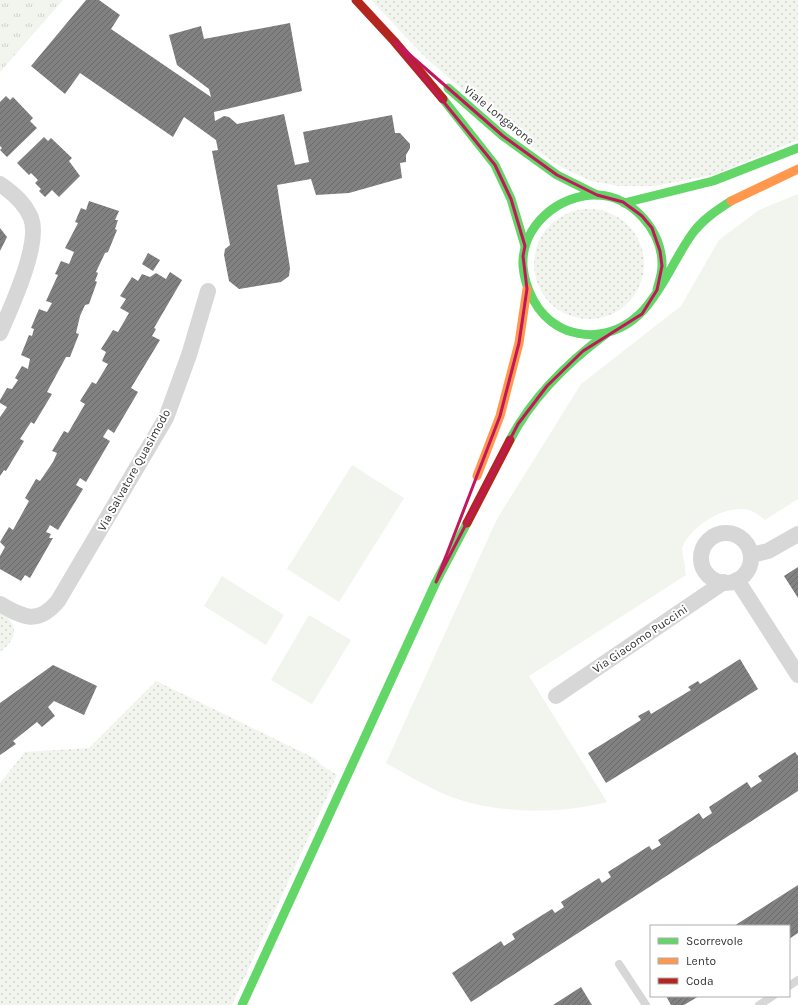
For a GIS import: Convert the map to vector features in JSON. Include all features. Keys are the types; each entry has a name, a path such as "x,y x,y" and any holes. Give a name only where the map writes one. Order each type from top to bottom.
{"main road":[{"name":"Viale Longarone","path":"356,0 394,41 467,128 495,165 511,200 525,246"},
{"name":"Viale Longarone","path":"394,41 502,136 557,175 597,195"},
{"path":"624,203 713,181 798,148"},
{"path":"242,1005 436,582 518,424 547,386 583,351 606,334 626,326 642,314 695,230 722,206 756,187 798,169"},
{"path":"606,334 592,335 568,330 546,317 535,303 527,289 524,280 523,256 525,246 532,229 545,214 566,200 597,195 624,203 642,216 652,228 660,251 662,266 657,290"},
{"path":"472,488 500,416 519,343 527,289"},
{"path":"436,582 467,503"}],"street":[{"path":"0,184 13,194 24,206 31,218 34,234 30,252 0,333"},
{"name":"Via Salvatore Quasimodo","path":"0,604 21,614 32,617 44,615 58,602 166,418 189,355 208,291"},
{"path":"728,533 736,535 743,540 751,555 749,567 746,572 731,581 716,580 708,576 704,569 702,556 705,544 711,538 719,534 728,533"},
{"path":"751,555 768,551 798,534"},
{"path":"731,581 798,675"},
{"name":"Via Giacomo Puccini","path":"556,696 731,581"}],"lane":[{"path":"619,964 646,1005"},
{"path":"759,1005 771,997"}],"highlighted area":[{"path":"394,41 503,136 557,175 597,195 623,202 642,216 652,228 660,251 662,266 657,290 642,314 583,351 547,386 518,424 436,582 500,416 519,343 527,289 523,256 525,246 511,199 495,165"}],"green space":[{"path":"0,0 63,0 0,72"},
{"path":"371,0 798,0 798,140 713,175 654,186 619,186 591,181 561,167 510,132 424,56"},
{"path":"798,194 798,499 765,520 750,510 740,509 723,512 706,521 691,533 682,548 686,575 529,676 607,802 570,809 532,811 512,810 475,804 457,799 439,791 386,763 497,519 581,384 681,306 719,240 759,210"},
{"path":"589,209 610,213 628,225 640,243 644,264 640,285 628,303 610,315 589,319 568,315 550,303 538,285 534,264 538,243 550,225 568,213"},
{"path":"352,465 404,498 339,602 287,569"},
{"path":"222,576 284,615 266,645 204,606"},
{"path":"0,612 11,621 14,632 10,642 0,652"},
{"path":"309,615 351,640 312,704 271,680"},
{"path":"156,681 316,759 321,765 337,775 232,1005 0,1005 0,783 25,752 89,748"}],"building":[{"path":"86,0 99,0 120,15 111,29 211,97 209,89 177,65 169,35 201,26 204,39 290,23 302,91 214,112 215,121 224,116 229,117 237,124 284,114 295,165 309,162 303,132 392,115 395,133 400,133 410,144 410,148 406,155 406,162 400,163 402,178 349,193 316,195 311,179 277,185 290,268 289,276 281,282 239,289 229,281 224,255 225,249 230,245 212,151 218,150 216,140 184,117 173,137 80,73 65,94 31,66"},
{"path":"6,96 10,100 13,97 33,118 30,121 37,128 7,157 0,150 2,148 0,146 0,102"},
{"path":"44,137 48,141 51,138 72,158 69,161 80,176 59,197 52,190 45,197 39,191 41,189 35,183 38,180 31,173 29,175 17,163"},
{"path":"89,201 119,211 115,220 118,220 115,229 117,230 108,252 105,253 96,272 98,273 95,281 97,282 89,304 85,305 80,316 76,333 79,334 70,357 66,357 47,392 52,394 34,424 31,422 20,439 24,441 6,471 4,470 0,476 0,417 7,407 0,403 0,400 7,388 12,389 18,380 15,378 22,366 28,369 30,359 21,355 29,335 32,336 34,329 31,328 39,309 47,312 52,303 46,301 58,275 55,274 61,261 69,264 74,252 65,248 78,223 75,222 81,208 86,210"},
{"path":"0,228 7,237 0,251"},
{"path":"148,253 160,260 153,271 142,264"},
{"path":"170,272 182,280 154,328 156,329 152,336 160,340 131,388 138,392 114,433 108,429 103,437 110,441 86,482 80,478 76,485 83,489 58,530 50,525 46,532 51,534 49,538 53,538 30,578 25,575 21,581 0,569 0,556 5,547 0,542 9,527 13,530 29,501 25,498 36,479 40,481 53,462 57,453 52,451 64,431 68,433 85,404 80,401 92,382 96,384 108,364 102,361 106,352 101,349 113,330 118,332 129,313 120,308 126,299 120,296 132,277 138,281 142,274 150,277 156,273 166,279"},
{"path":"798,567 798,598 784,576"},
{"path":"740,659 758,689 606,783 588,753 641,720 638,716 649,710 651,714 691,690 688,687 698,681 700,684"},
{"path":"53,665 97,686 84,715 54,701 48,707 55,716 42,727 37,722 13,741 16,744 0,755 0,703"},
{"path":"795,752 798,756 798,791 471,1002 452,973 501,941 504,946 515,939 512,934 552,909 555,913 564,907 561,902 599,878 602,883 611,877 608,872 649,846 652,850 661,845 658,840 699,813 703,819 712,813 709,807 747,782 751,788 762,781 758,776"},
{"path":"798,885 798,933 790,938 790,925 736,925"},
{"path":"581,987 592,1005 553,1005"},
{"path":"667,997 697,997 684,1005 671,1005"}],"traffic: fast":[{"path":"448,88 503,136 557,175 597,195"},
{"path":"443,99 495,165 511,199 525,246"},
{"path":"624,203 713,181 798,148"},
{"path":"657,290 662,266 661,253 651,229 634,209 610,197 597,195 583,196 556,206 545,215 528,238 524,251 524,275 529,292 538,308 551,321 562,328 589,335 599,334 617,329 632,321 644,309 655,296 682,249 700,224 731,201"},
{"path":"510,440 519,424 540,395 564,369 606,334"},
{"path":"242,1005 436,582 467,523"}],"traffic: slow":[{"path":"731,201 798,169"},
{"path":"477,476 500,416 519,343 527,289"}],"traffic: jam":[{"path":"356,0 394,41 443,99"},
{"path":"467,523 510,440"}]}
